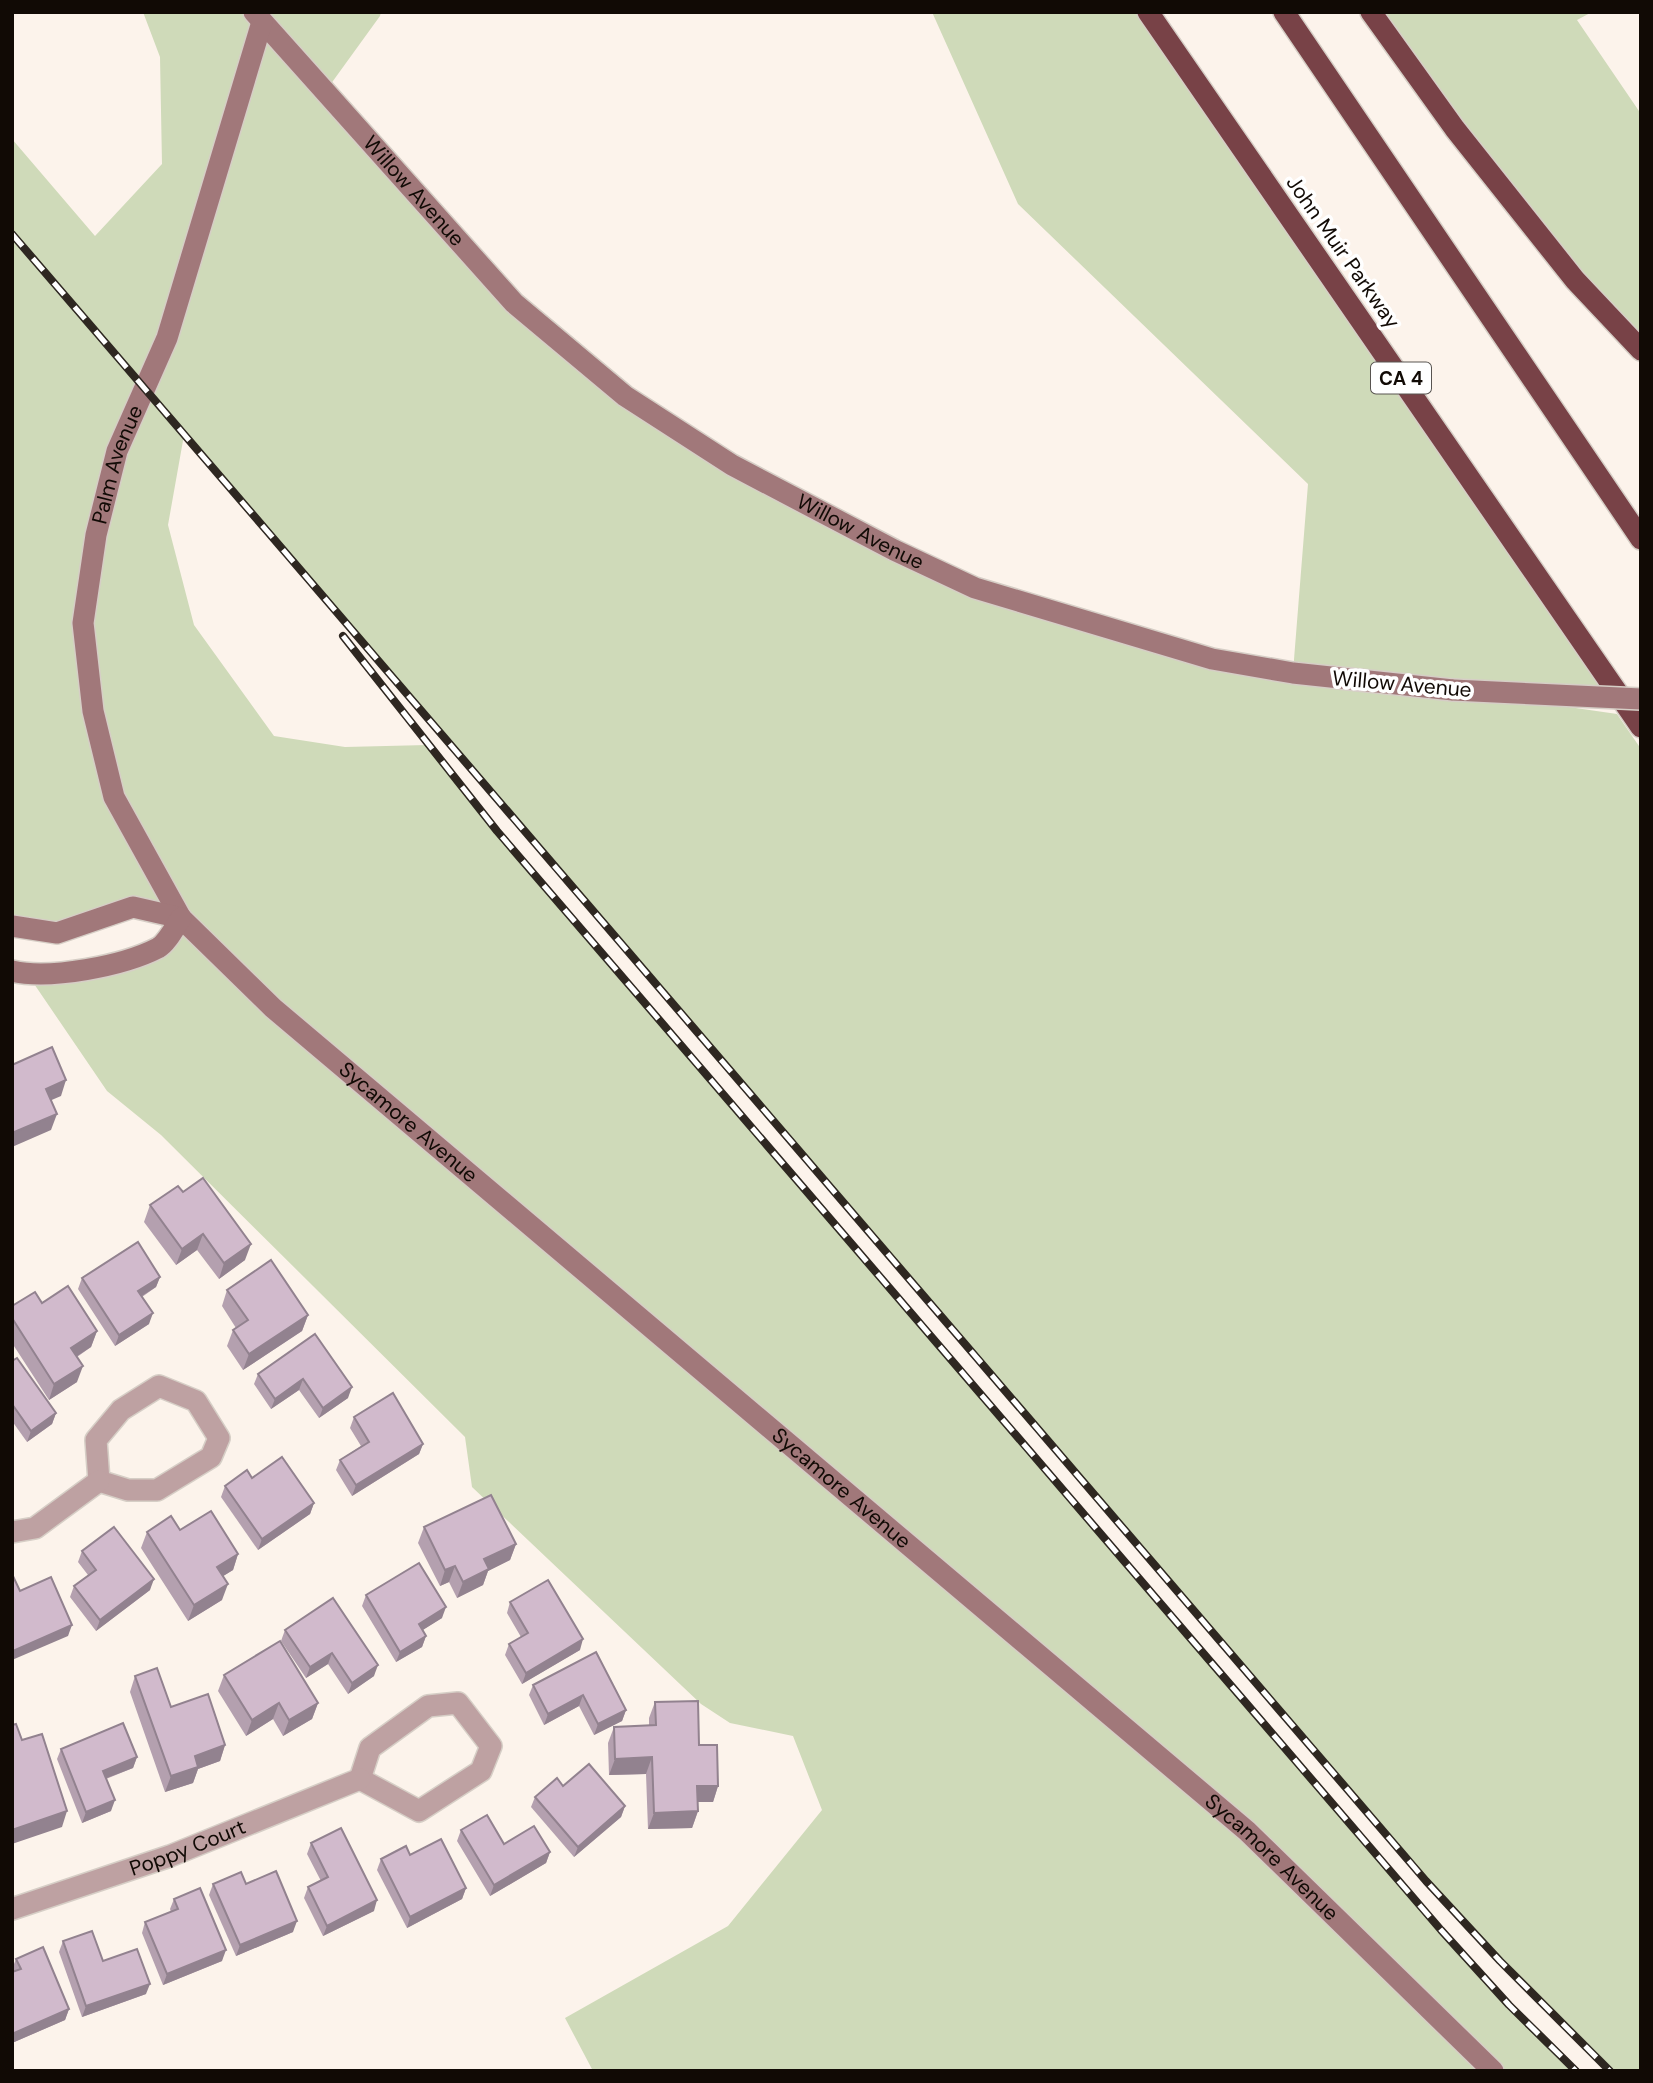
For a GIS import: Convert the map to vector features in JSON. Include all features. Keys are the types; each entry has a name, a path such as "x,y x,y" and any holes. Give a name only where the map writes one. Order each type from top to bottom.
{"highway":[{"name":"John Muir Parkway","path":"1148,12 1641,727"},
{"path":"1284,12 1641,539"},
{"path":"1371,12 1455,130 1575,280 1641,349"}],"street":[{"name":"Willow Avenue","path":"260,15 514,303 625,396 732,465 894,550 975,588 1212,659 1293,673 1453,690 1641,699"},
{"name":"Palm Avenue","path":"181,918 114,797 93,711 83,623 96,534 117,451 167,338 260,15"},
{"path":"12,926 57,933 134,907 181,918 161,947 100,968 28,975 12,971"},
{"name":"Sycamore Avenue","path":"181,918 273,1008 1247,1831 1493,2071"},
{"path":"159,1386 196,1401 219,1438 211,1458 157,1490 128,1490 99,1482 96,1440 121,1410 159,1386"},
{"path":"12,1532 35,1528 99,1482"},
{"path":"458,1703 491,1746 481,1771 419,1811 360,1779 370,1748 428,1706 458,1703"},
{"name":"Poppy Court","path":"12,1909 170,1856 360,1779"}],"green space":[{"path":"143,12 381,12 325,92 514,303 625,396 975,588 1293,672 1308,484 1018,204 932,12 1142,12 1616,690 1460,691 1617,714 1641,749 1641,2071 1610,2071 1500,1961 1426,1881 184,435 168,525 194,625 274,736 345,747 427,745 497,831 1441,1930 1509,2005 1576,2071 593,2071 565,2018 728,1926 822,1810 793,1736 730,1723 701,1704 472,1487 465,1437 161,1135 107,1091 28,975 160,947 181,918 133,907 57,933 12,926 12,139 95,236 162,164 160,57"},
{"path":"1371,12 1592,12 1577,20 1641,114 1641,350"}],"building":[{"path":"52,1047 66,1080 46,1089 57,1114 12,1133 12,1065"},
{"path":"203,1178 251,1244 224,1263 203,1234 182,1249 150,1205 178,1186 183,1192"},
{"path":"138,1242 160,1277 138,1291 153,1313 119,1335 82,1278"},
{"path":"271,1260 308,1315 249,1354 233,1330 248,1320 227,1290"},
{"path":"68,1286 97,1331 71,1348 83,1366 54,1384 12,1318 12,1306 35,1292 42,1303"},
{"path":"315,1334 352,1387 323,1408 303,1379 275,1399 258,1374"},
{"path":"17,1358 56,1413 31,1431 12,1404 12,1361"},
{"path":"393,1393 423,1444 356,1485 340,1460 369,1442 354,1417"},
{"path":"282,1457 314,1503 262,1539 225,1486 247,1470 252,1478"},
{"path":"491,1495 516,1544 484,1559 489,1569 463,1582 455,1566 445,1570 424,1527"},
{"path":"211,1511 238,1554 217,1567 228,1584 194,1605 147,1532 171,1516 180,1530"},
{"path":"114,1527 154,1579 100,1620 74,1586 96,1570 82,1551"},
{"path":"419,1563 446,1607 419,1624 426,1636 400,1652 366,1595"},
{"path":"12,1574 20,1591 51,1577 72,1625 13,1651"},
{"path":"548,1580 583,1639 526,1673 509,1644 528,1633 510,1602"},
{"path":"333,1598 378,1665 352,1683 332,1653 310,1667 285,1630"},
{"path":"280,1641 318,1703 289,1720 279,1703 252,1720 224,1675"},
{"path":"596,1652 626,1710 598,1724 583,1695 548,1714 533,1685"},
{"path":"157,1668 171,1707 208,1694 225,1745 195,1756 198,1767 171,1776 135,1676"},
{"path":"698,1701 699,1745 717,1745 718,1786 697,1786 698,1811 654,1813 652,1757 615,1759 614,1727 656,1725 655,1702"},
{"path":"123,1723 137,1757 103,1771 115,1800 86,1812 61,1749"},
{"path":"16,1724 22,1740 42,1734 67,1811 12,1830 12,1725"},
{"path":"589,1764 625,1806 578,1847 535,1797 557,1778 563,1786"},
{"path":"487,1815 504,1844 534,1826 550,1852 494,1885 461,1830"},
{"path":"341,1828 377,1900 327,1926 308,1887 328,1877 311,1843"},
{"path":"441,1839 466,1888 410,1917 381,1859 406,1846 410,1855"},
{"path":"276,1871 297,1921 240,1945 213,1884 241,1872 246,1884"},
{"path":"200,1888 226,1950 167,1974 145,1922 178,1909 174,1899"},
{"path":"92,1931 103,1961 137,1949 150,1984 86,2006 63,1941"},
{"path":"43,1947 69,2009 12,2034 12,1972 21,1969 16,1959"}],"railway":[{"path":"12,234 1426,1881 1500,1961 1610,2071"},
{"path":"343,636 497,831 1441,1930 1509,2005 1576,2071"}]}
